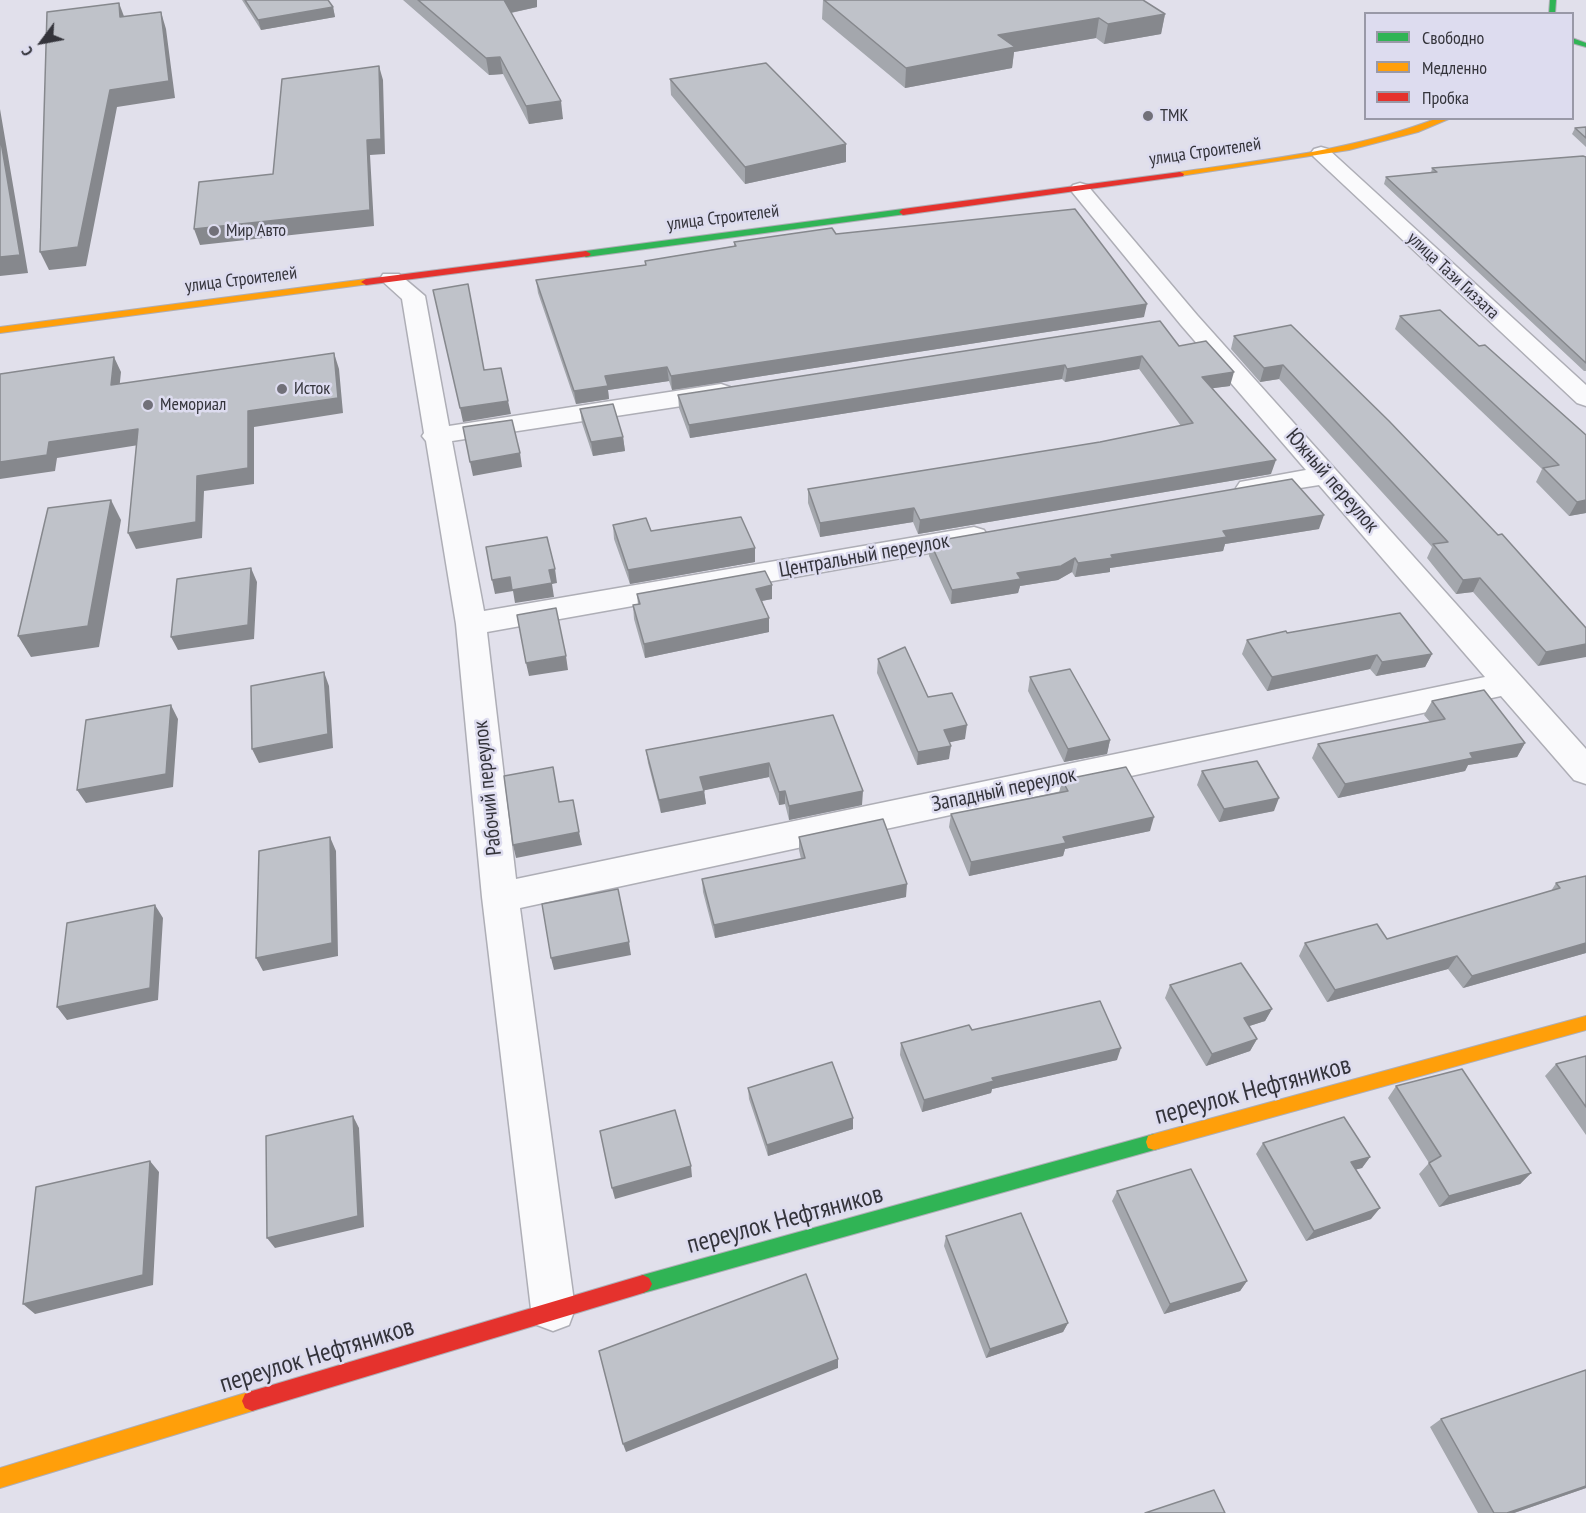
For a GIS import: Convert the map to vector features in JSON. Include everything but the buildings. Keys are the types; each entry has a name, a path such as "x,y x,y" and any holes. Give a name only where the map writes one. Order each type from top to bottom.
{"street":[{"name":"улица Строителей","path":"0,330 1080,189 1321,153 1413,132 1442,120"},
{"name":"улица Тази Гиззата","path":"1321,153 1586,398"},
{"name":"Южный переулок","path":"1080,189 1177,322 1328,475 1586,771"},
{"name":"Рабочий переулок","path":"391,279 413,296 435,436 471,624 500,897 554,1310"},
{"path":"435,436 741,388"},
{"path":"1222,493 1328,475"},
{"name":"Центральный переулок","path":"471,624 999,532"},
{"name":"Западный переулок","path":"500,897 1508,683"},
{"name":"переулок Нефтяников","path":"0,1478 554,1310 1586,1023"}],"traffic: fast":[{"path":"1552,12 1553,0"},
{"path":"1574,41 1586,45"},
{"path":"586,254 903,212"},
{"path":"643,1284 1154,1142"}],"traffic: slow":[{"path":"1180,174 1349,148 1382,140 1442,120"},
{"path":"0,330 366,282"},
{"path":"1154,1142 1586,1023"},
{"path":"0,1478 252,1401"}],"traffic: jam":[{"path":"903,212 1180,174"},
{"path":"366,282 586,254"},
{"path":"252,1401 643,1284"}],"place":[{"name":"ТМК","path":"1148,116"},
{"name":"Мир Авто","path":"214,231"},
{"name":"Исток","path":"282,389"},
{"name":"Мемориал","path":"148,405"}]}
